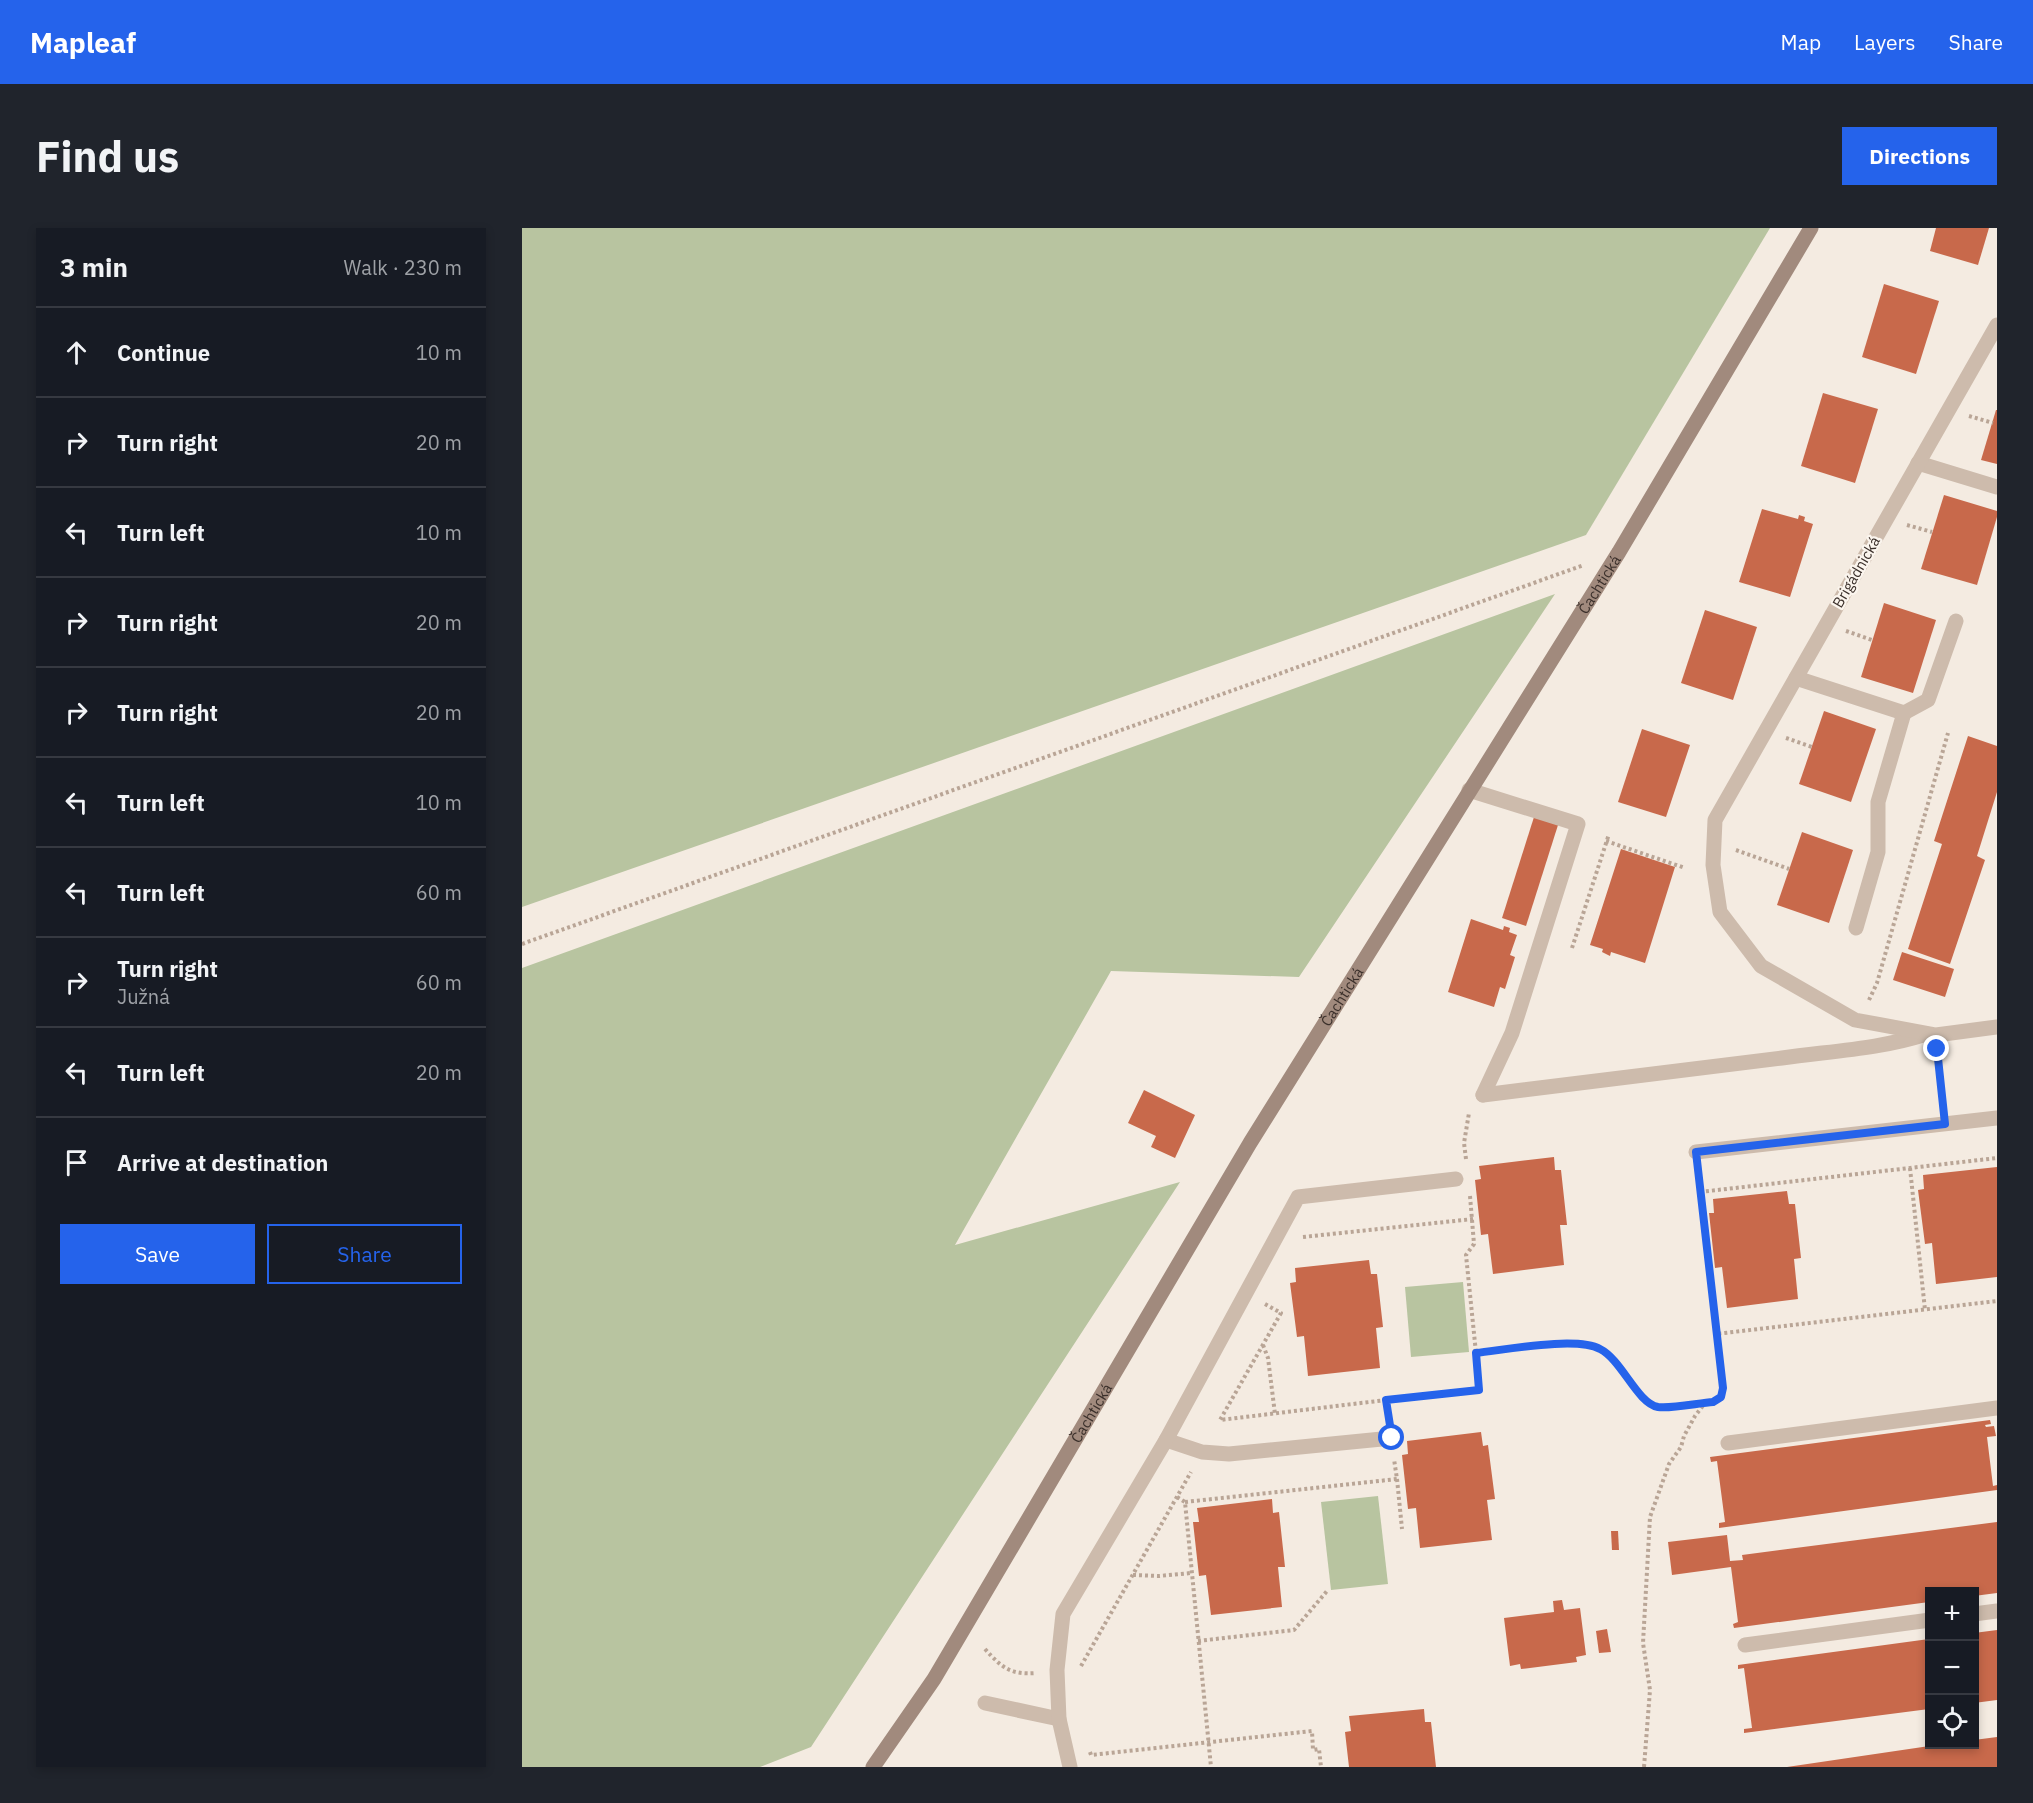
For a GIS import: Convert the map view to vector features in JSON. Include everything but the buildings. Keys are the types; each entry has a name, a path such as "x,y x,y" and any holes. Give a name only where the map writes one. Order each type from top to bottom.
{"main road":[{"name":"Čachtická","path":"873,1767 934,1679 1250,1143 1619,552 1811,228"}],"street":[{"name":"Brigádnická","path":"1926,1034 1855,1020 1761,966 1720,912 1713,865 1715,820 1997,325"},
{"path":"1918,463 1997,487"},
{"path":"1856,928 1878,852 1878,802 1904,713 1928,700 1956,621"},
{"path":"1796,678 1904,713"},
{"path":"1470,790 1578,824 1512,1033 1483,1095 1877,1046 1926,1034 1936,1035 1997,1027"},
{"path":"1696,1152 1997,1118"},
{"path":"1070,1767 1059,1719 1057,1670 1063,1614 1166,1440 1298,1197 1462,1179"},
{"path":"1728,1443 1997,1408"},
{"path":"1166,1440 1202,1452 1229,1454 1392,1438"},
{"path":"1979,1613 1997,1611"},
{"path":"1745,1645 1925,1621"},
{"path":"985,1703 1059,1719"}],"path":[{"path":"1966,414 1993,423"},
{"path":"1903,524 1932,532"},
{"path":"522,944 1619,552"},
{"path":"1843,630 1872,640"},
{"path":"1868,1001 1877,982 1948,734"},
{"path":"1783,737 1812,747"},
{"path":"1572,948 1609,834"},
{"path":"1606,841 1685,868"},
{"path":"1733,849 1790,869"},
{"path":"1937,1049 1945,1124"},
{"path":"1262,1302 1281,1314 1220,1420 1479,1390 1466,1255 1474,1244 1473,1219 1462,1179 1464,1143 1470,1108"},
{"path":"1476,1353 1579,1343 1600,1349 1617,1362 1645,1401 1657,1407 1713,1402 1721,1397 1723,1388 1696,1152"},
{"path":"1700,1192 1997,1158"},
{"path":"1910,1168 1925,1310"},
{"path":"1298,1238 1473,1219"},
{"path":"1716,1334 1997,1301"},
{"path":"1263,1345 1268,1358 1275,1414"},
{"path":"1386,1400 1402,1528"},
{"path":"1644,1767 1650,1690 1643,1643 1650,1517 1669,1464 1681,1447 1695,1416 1705,1403"},
{"path":"985,1649 996,1662 1018,1675 1080,1668 1192,1471"},
{"path":"1177,1497 1185,1502 1397,1479"},
{"path":"1185,1502 1211,1767"},
{"path":"1132,1575 1159,1576 1191,1573"},
{"path":"1198,1641 1294,1630 1327,1591"},
{"path":"1089,1749 1091,1755 1312,1731 1313,1750 1319,1749 1321,1767"}],"green space":[{"path":"522,228 1770,228 1586,535 522,907"},
{"path":"1555,594 1299,977 1111,971 955,1245 1180,1182 811,1747 760,1767 522,1767 522,968"},
{"path":"1463,1282 1469,1352 1411,1357 1405,1287"},
{"path":"1378,1496 1388,1584 1331,1590 1321,1502"}],"route":[{"path":"1392,1438 1386,1400 1479,1390 1476,1353 1579,1343 1600,1349 1617,1362 1645,1401 1657,1407 1713,1402 1721,1397 1723,1388 1696,1152 1945,1124 1937,1049"}]}
